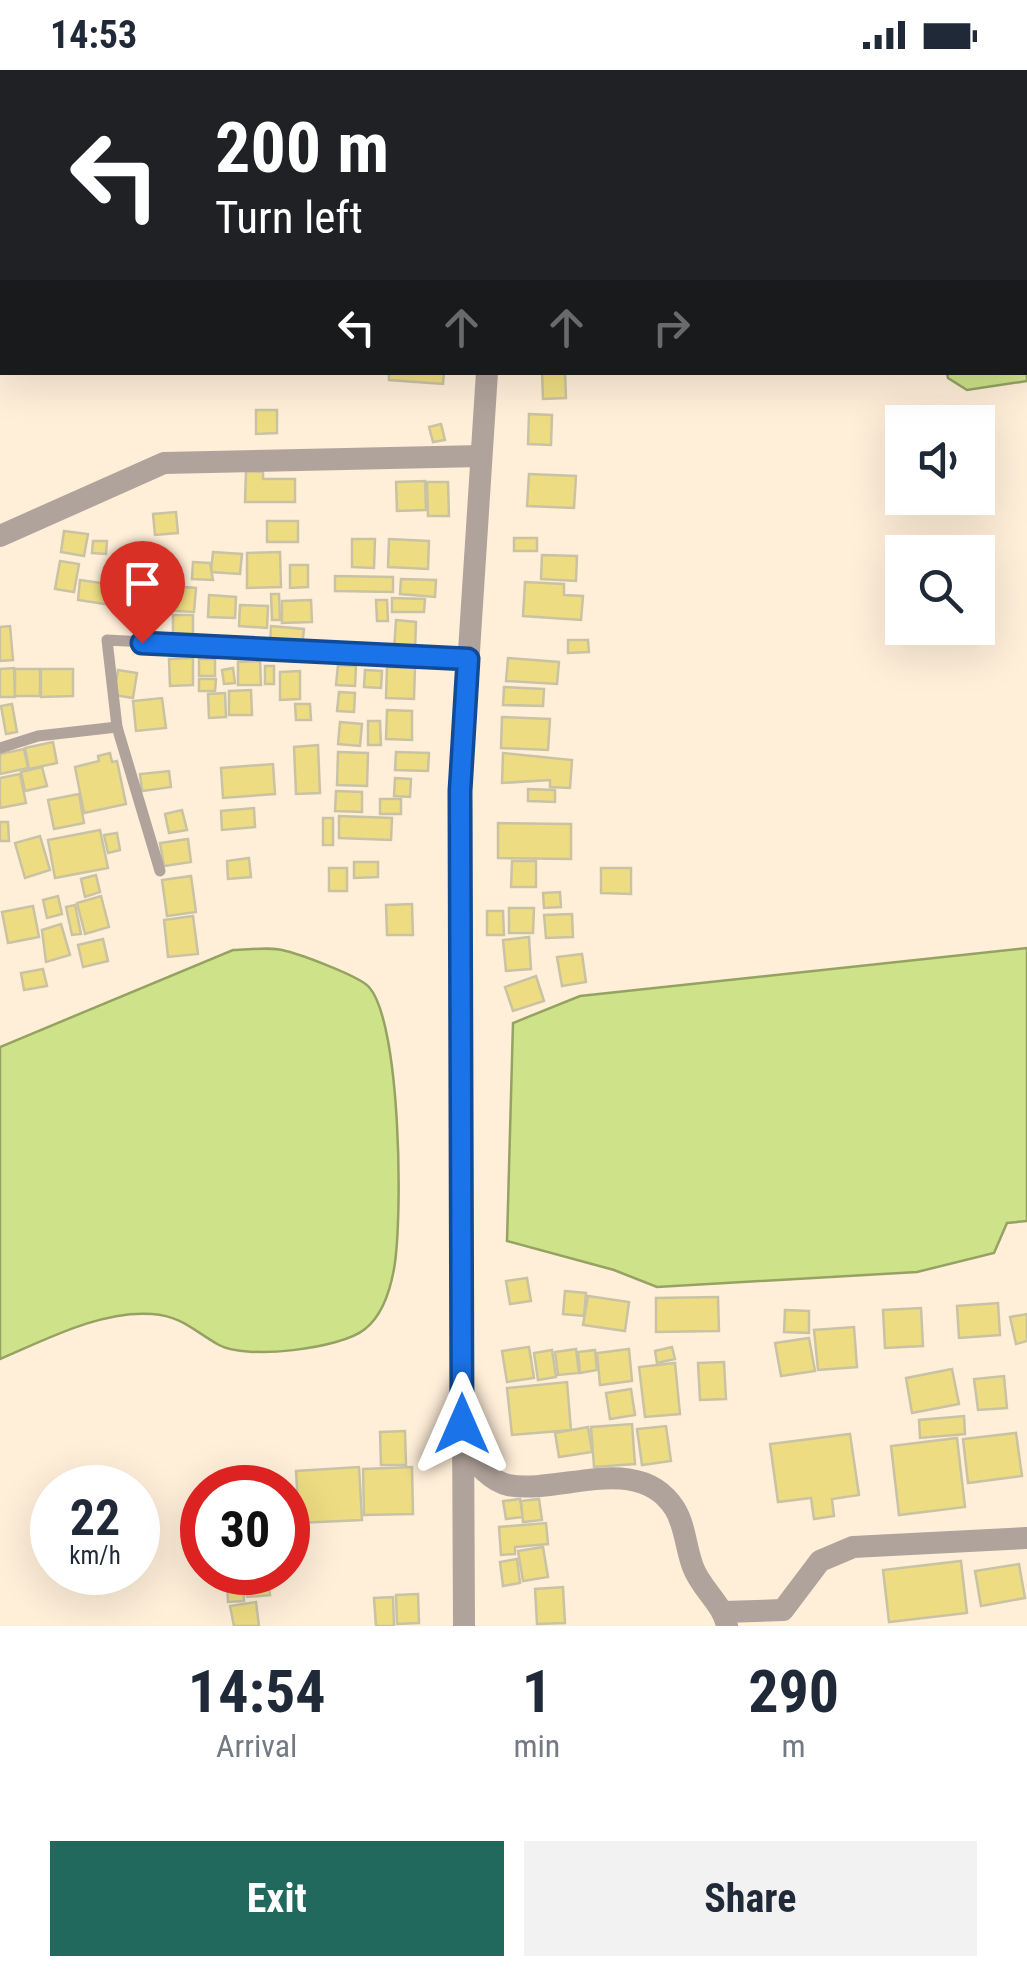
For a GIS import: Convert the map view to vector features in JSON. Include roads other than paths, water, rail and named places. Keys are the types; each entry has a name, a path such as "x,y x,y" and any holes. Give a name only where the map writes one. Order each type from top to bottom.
{"street":[{"path":"464,1626 460,791 487,375"},
{"path":"0,536 164,463 482,456"},
{"path":"462,1446 487,1474 508,1485 630,1479 655,1487 676,1509 694,1569 726,1619 783,1610 820,1561 853,1546 1027,1538"}],"lane":[{"path":"160,871 117,727 107,640 468,659"},
{"path":"0,748 38,736 117,727"}]}
